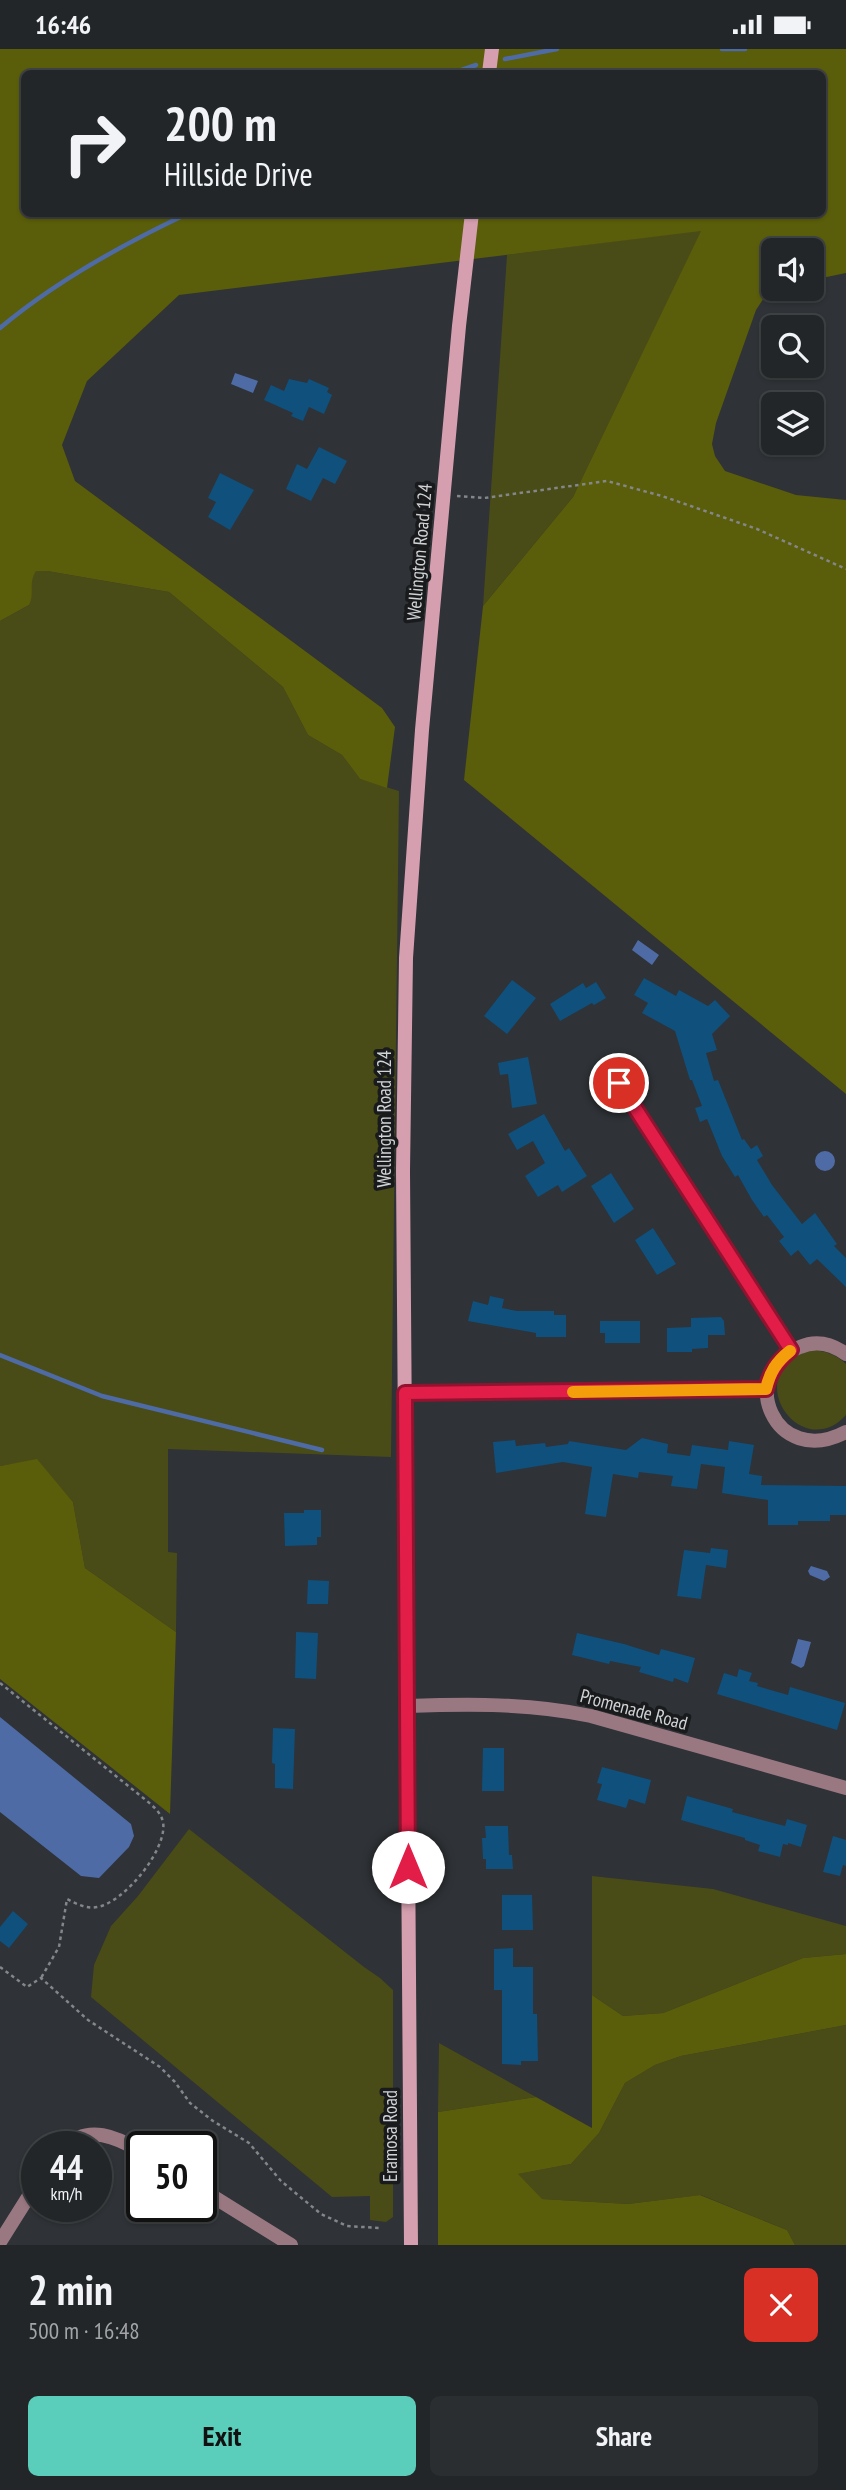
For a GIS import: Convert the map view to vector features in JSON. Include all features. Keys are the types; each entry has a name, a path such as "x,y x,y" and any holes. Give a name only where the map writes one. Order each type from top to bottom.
{"main road":[{"path":"489,70 492,49"},
{"name":"Wellington Road 124","path":"409,2028 403,1059 406,958 416,804 443,496 472,217"},
{"name":"Eramosa Road","path":"409,2028 411,2245"}],"street":[{"path":"619,1083 791,1350"},
{"path":"846,1354 838,1348 822,1343 806,1344 791,1350 774,1367 766,1389 769,1409 778,1425 793,1437 812,1442 831,1440 846,1432"},
{"path":"405,1393 766,1389"},
{"name":"Promenade Road","path":"407,1706 526,1706 561,1710 846,1788"},
{"path":"217,2199 291,2245"},
{"path":"0,2242 21,2207"},
{"path":"0,2208 14,2217"}],"path":[{"path":"443,496 484,498 607,481 662,496 757,529 846,569"},
{"path":"0,1683 147,1801 163,1822 163,1834 158,1850 148,1866 111,1903 87,1907 67,1899 59,1947 41,1978 27,1987 0,1966"},
{"path":"41,1978 88,2020 160,2067 190,2103 249,2143 281,2181 321,2214 347,2225 379,2228"}],"green space":[{"path":"702,230 573,497 483,606 507,255"},
{"path":"35,571 169,592 283,687 308,735 342,755 360,779 399,791 391,1457 168,1449 168,1552 177,1553 176,1632 85,1568 73,1502 37,1460 0,1466 0,621 29,605 30,583"},
{"path":"812,1350 830,1354 846,1364 846,1415 829,1427 811,1429 795,1422 784,1409 777,1393 779,1376 790,1361"},
{"path":"189,1829 393,1990 393,2217 386,2222 370,2220 370,2196 332,2197 91,1997 94,1965 111,1926 138,1896"},
{"path":"592,1876 713,1889 846,1926 846,1954 803,1958 663,2013 623,2016 592,1995"},
{"path":"846,2025 846,2245 795,2245 787,2230 701,2195 628,2204 541,2199 517,2174 571,2164 599,2133 625,2083 655,2065 681,2056"},
{"path":"439,2043 536,2097 438,2112"}],"shaded area":[{"path":"0,49 846,49 846,273 824,278 824,238 761,238 762,301 756,310 716,423 712,444 715,456 725,471 796,495 846,500 846,1094 464,780 483,606 573,497 701,231 179,295 87,381 62,445 75,481 382,708 395,727 387,788 360,779 342,755 308,735 283,687 169,592 36,571 32,580 29,605 0,621"},
{"path":"37,1459 73,1502 85,1568 176,1632 170,1814 0,1679 0,1466"},
{"path":"846,1954 846,2025 681,2056 655,2065 625,2083 599,2133 571,2164 518,2174 542,2199 628,2204 700,2195 787,2230 795,2245 438,2245 438,2112 536,2097 592,2128 592,1995 623,2016 663,2013 803,1958"}],"water":[{"path":"235,373 258,381 253,393 231,384"},
{"path":"638,940 659,955 652,965 632,950"},
{"path":"825,1151 832,1154 835,1161 832,1168 825,1171 818,1168 815,1161 818,1154"},
{"path":"811,1566 827,1571 830,1577 824,1581 810,1575 808,1571"},
{"path":"798,1639 811,1642 801,1668 791,1663"},
{"path":"0,1717 131,1824 134,1836 129,1847 99,1878 81,1876 0,1812"}],"building":[{"path":"289,379 307,383 309,379 329,388 327,392 332,395 324,414 309,407 303,421 291,416 293,413 264,400 271,385 284,391"},
{"path":"319,447 347,461 335,484 323,478 311,501 286,489 297,464 307,469"},
{"path":"220,473 254,490 230,530 208,517 216,502 208,498"},
{"path":"644,978 676,996 679,990 708,1006 715,1000 730,1016 712,1034 717,1050 706,1053 714,1081 718,1080 742,1140 744,1139 751,1149 757,1145 763,1156 757,1160 772,1185 802,1224 815,1213 837,1244 834,1246 846,1258 846,1287 817,1259 810,1265 798,1250 791,1256 779,1241 784,1237 767,1215 764,1217 738,1175 735,1177 722,1156 707,1119 700,1122 695,1108 702,1106 690,1080 675,1031 642,1013 648,1003 634,995"},
{"path":"512,980 536,998 507,1034 484,1016"},
{"path":"596,982 606,998 560,1021 550,1004 583,983 586,988"},
{"path":"528,1057 537,1104 512,1108 508,1074 500,1075 498,1063"},
{"path":"544,1114 565,1151 569,1148 587,1176 562,1192 558,1185 538,1197 525,1176 545,1163 533,1141 517,1150 508,1134"},
{"path":"611,1173 634,1209 614,1223 591,1186"},
{"path":"653,1228 676,1264 657,1275 635,1240"},
{"path":"490,1296 504,1299 502,1308 517,1311 554,1311 554,1315 566,1315 566,1337 536,1337 536,1333 468,1321 473,1301 488,1305"},
{"path":"721,1317 725,1335 708,1335 708,1348 692,1349 692,1352 667,1352 667,1328 691,1327 691,1318"},
{"path":"600,1321 640,1321 640,1343 605,1343 605,1333 600,1333"},
{"path":"642,1438 668,1444 667,1453 690,1456 692,1445 728,1450 729,1441 754,1445 749,1474 762,1476 761,1485 846,1486 846,1515 830,1515 830,1521 768,1525 768,1500 722,1493 725,1467 701,1464 697,1489 671,1486 673,1476 639,1472 638,1478 613,1474 606,1517 585,1514 592,1467 563,1462 496,1473 493,1442 515,1440 516,1446 545,1443 546,1447 568,1444 569,1441 626,1450"},
{"path":"304,1510 321,1510 321,1537 317,1537 317,1545 285,1546 284,1513 304,1513"},
{"path":"711,1548 728,1550 726,1568 706,1565 701,1599 677,1596 684,1550 710,1553"},
{"path":"308,1580 329,1581 328,1604 307,1604"},
{"path":"296,1632 318,1633 316,1679 295,1678"},
{"path":"577,1633 659,1655 661,1649 695,1658 688,1683 674,1678 673,1682 639,1672 641,1667 610,1661 609,1664 572,1655"},
{"path":"739,1669 752,1673 749,1681 758,1683 757,1686 788,1695 790,1687 845,1703 837,1730 717,1694 724,1673 737,1677"},
{"path":"273,1728 295,1729 293,1789 275,1788 275,1764 272,1763"},
{"path":"483,1748 504,1748 504,1791 482,1791"},
{"path":"602,1767 651,1780 645,1804 629,1799 626,1808 597,1800 602,1784 597,1783"},
{"path":"687,1796 733,1809 732,1812 785,1826 787,1819 807,1825 801,1847 783,1844 780,1857 758,1851 760,1845 745,1838 681,1820"},
{"path":"485,1826 508,1826 509,1855 512,1855 513,1869 486,1869 482,1838 486,1838"},
{"path":"833,1836 846,1840 846,1866 843,1865 840,1876 823,1872"},
{"path":"502,1895 532,1895 533,1930 502,1930"},
{"path":"13,1911 28,1924 9,1948 0,1941 0,1927"},
{"path":"513,1948 513,1967 533,1967 533,2014 537,2014 538,2061 521,2061 521,2065 502,2064 502,1990 494,1990 494,1949"}],"waterway":[{"path":"505,59 557,49"},
{"path":"722,49 745,49"},
{"path":"462,70 476,65"},
{"path":"0,328 91,265 181,217"},
{"path":"0,1355 102,1396 322,1450"}],"slow traffic":[{"path":"573,1392 766,1389 778,1360 790,1351"}],"route":[{"path":"408,1867 405,1393 766,1389 778,1360 791,1350 619,1083"}]}
